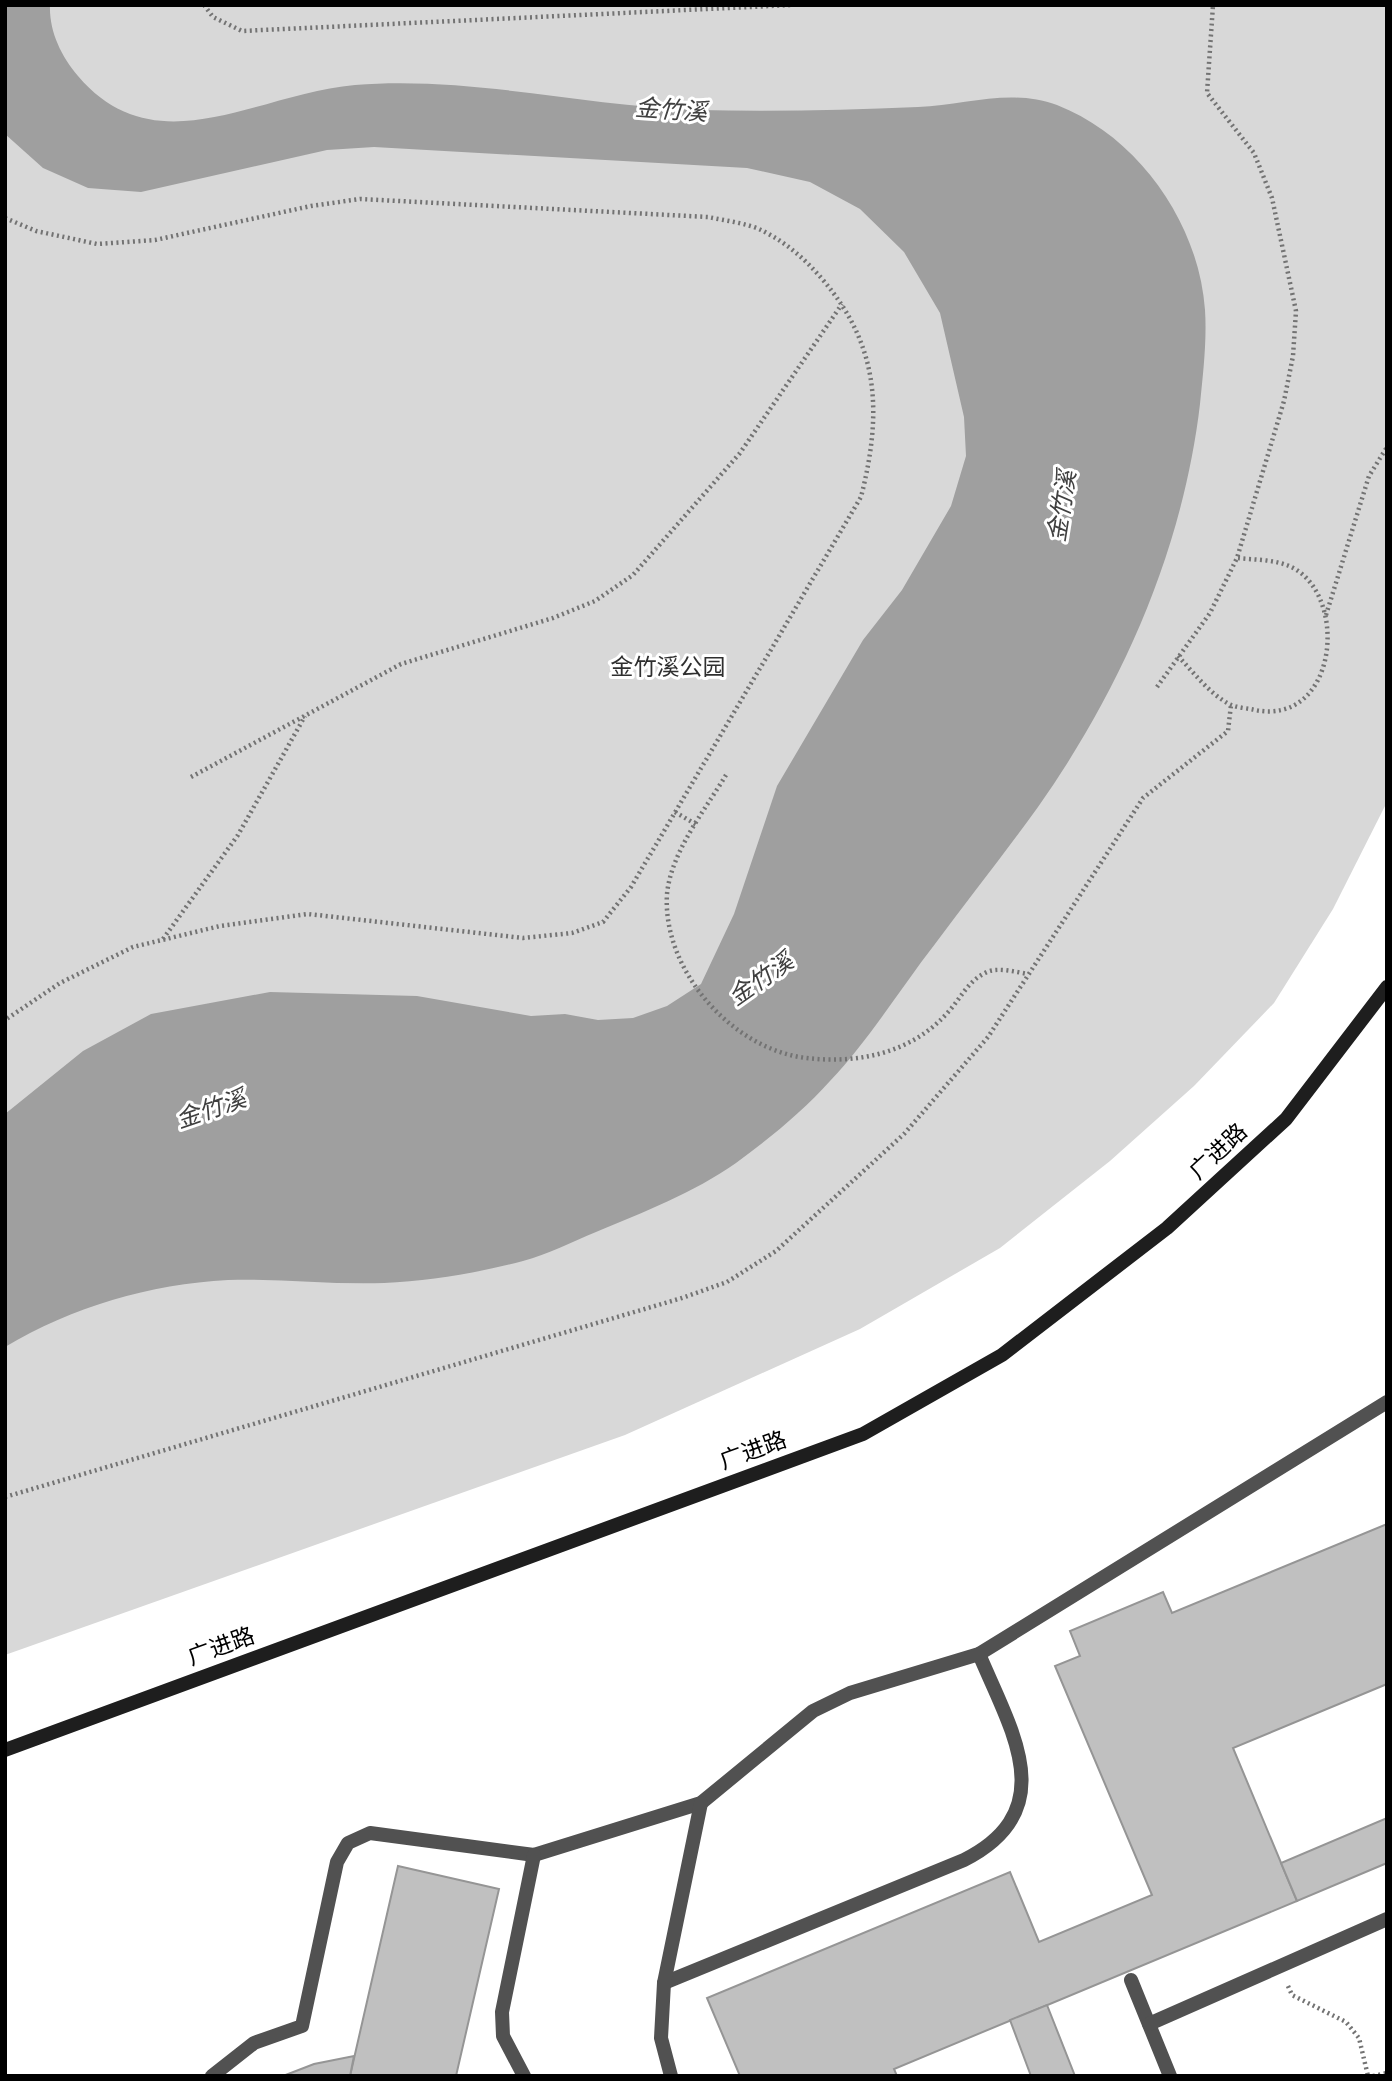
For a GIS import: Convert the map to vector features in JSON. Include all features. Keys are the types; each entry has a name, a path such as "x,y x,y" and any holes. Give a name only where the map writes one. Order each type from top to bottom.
{"street":[{"name":"广进路","path":"5,1750 863,1434 1002,1355 1167,1228 1286,1119 1387,987"},
{"path":"212,2076 254,2043 302,2026 337,1862 348,1843 370,1833 534,1855 701,1803 785,1731 813,1711 850,1693 979,1654 1387,1402"},
{"path":"664,1983 964,1860 989,1848 1006,1831 1017,1805 1022,1776 1019,1750 979,1654"},
{"path":"671,2076 660,2038 664,1983 701,1803"},
{"path":"524,2076 503,2036 502,2012 534,1855"},
{"path":"1149,2024 1387,1919"},
{"path":"1131,1980 1170,2076"}],"path":[{"path":"204,5 213,17 242,31 792,5"},
{"path":"1157,687 1210,614 1237,558 1284,401 1293,356 1296,312 1272,198 1254,153 1207,93 1213,5"},
{"path":"5,218 36,232 97,244 155,240 311,205 360,199 708,217 764,231 804,258 843,303 867,351 875,403 870,461 861,497 631,887 603,922 572,933 523,938 308,914 220,926 133,947 60,983 5,1020"},
{"path":"191,777 401,664 553,618 595,601 632,575 740,453 843,303"},
{"path":"1178,656 1211,691 1231,705 1264,712 1288,709 1307,697 1324,673 1326,616 1369,476 1387,447"},
{"path":"1237,558 1274,562 1296,569 1315,592 1326,616"},
{"path":"5,1497 727,1282 776,1251 904,1134 988,1037 1143,798 1228,731 1231,705"},
{"path":"162,940 238,835 305,715"},
{"path":"726,775 678,856 667,893 670,931 684,970 714,1008 757,1044 805,1058 874,1058 915,1040 949,1011 969,984 988,971 1029,974"},
{"path":"675,812 696,825"},
{"path":"1277,1967 1292,1995 1346,2022 1353,2030 1359,2038 1371,2076 1387,2073"}],"green space":[{"name":"金竹溪公园","path":"5,5 1387,5 1387,802 1333,909 1274,1003 1194,1086 1110,1161 1000,1248 860,1329 625,1435 5,1655"}],"water":[{"name":"金竹溪","path":"5,5 50,5 57,43 78,76 108,103 141,117 174,121 209,118 318,91 355,85 398,83 484,88 698,110 780,111 918,107 1022,98 1057,105 1087,119 1114,138 1160,187 1191,246 1205,310 1205,345 1192,458 1179,511 1163,564 1122,665 1096,714 1038,807 858,1049 797,1114 720,1174 632,1217 523,1261 454,1276 402,1282 199,1282 141,1292 84,1309 5,1347 5,1114 83,1051 151,1014 270,992 417,996 531,1016 565,1014 598,1020 633,1018 667,1006 701,984 734,914 777,786 863,640 902,590 951,506 966,456 964,417 940,313 904,252 860,209 810,182 747,168 374,147 327,150 141,192 88,188 43,168 5,134"}],"building":[{"path":"1387,1524 1387,1684 1233,1748 1297,1901 894,2069 897,2076 740,2076 707,1998 1010,1872 1039,1942 1152,1895 1055,1666 1080,1656 1070,1631 1163,1592 1172,1613"},
{"path":"1387,1818 1387,1863 1297,1901 1281,1863"},
{"path":"398,1866 499,1889 456,2076 350,2076"},
{"path":"1047,2005 1075,2076 1031,2076 1010,2020"},
{"path":"354,2056 350,2076 283,2076 314,2064"}]}
